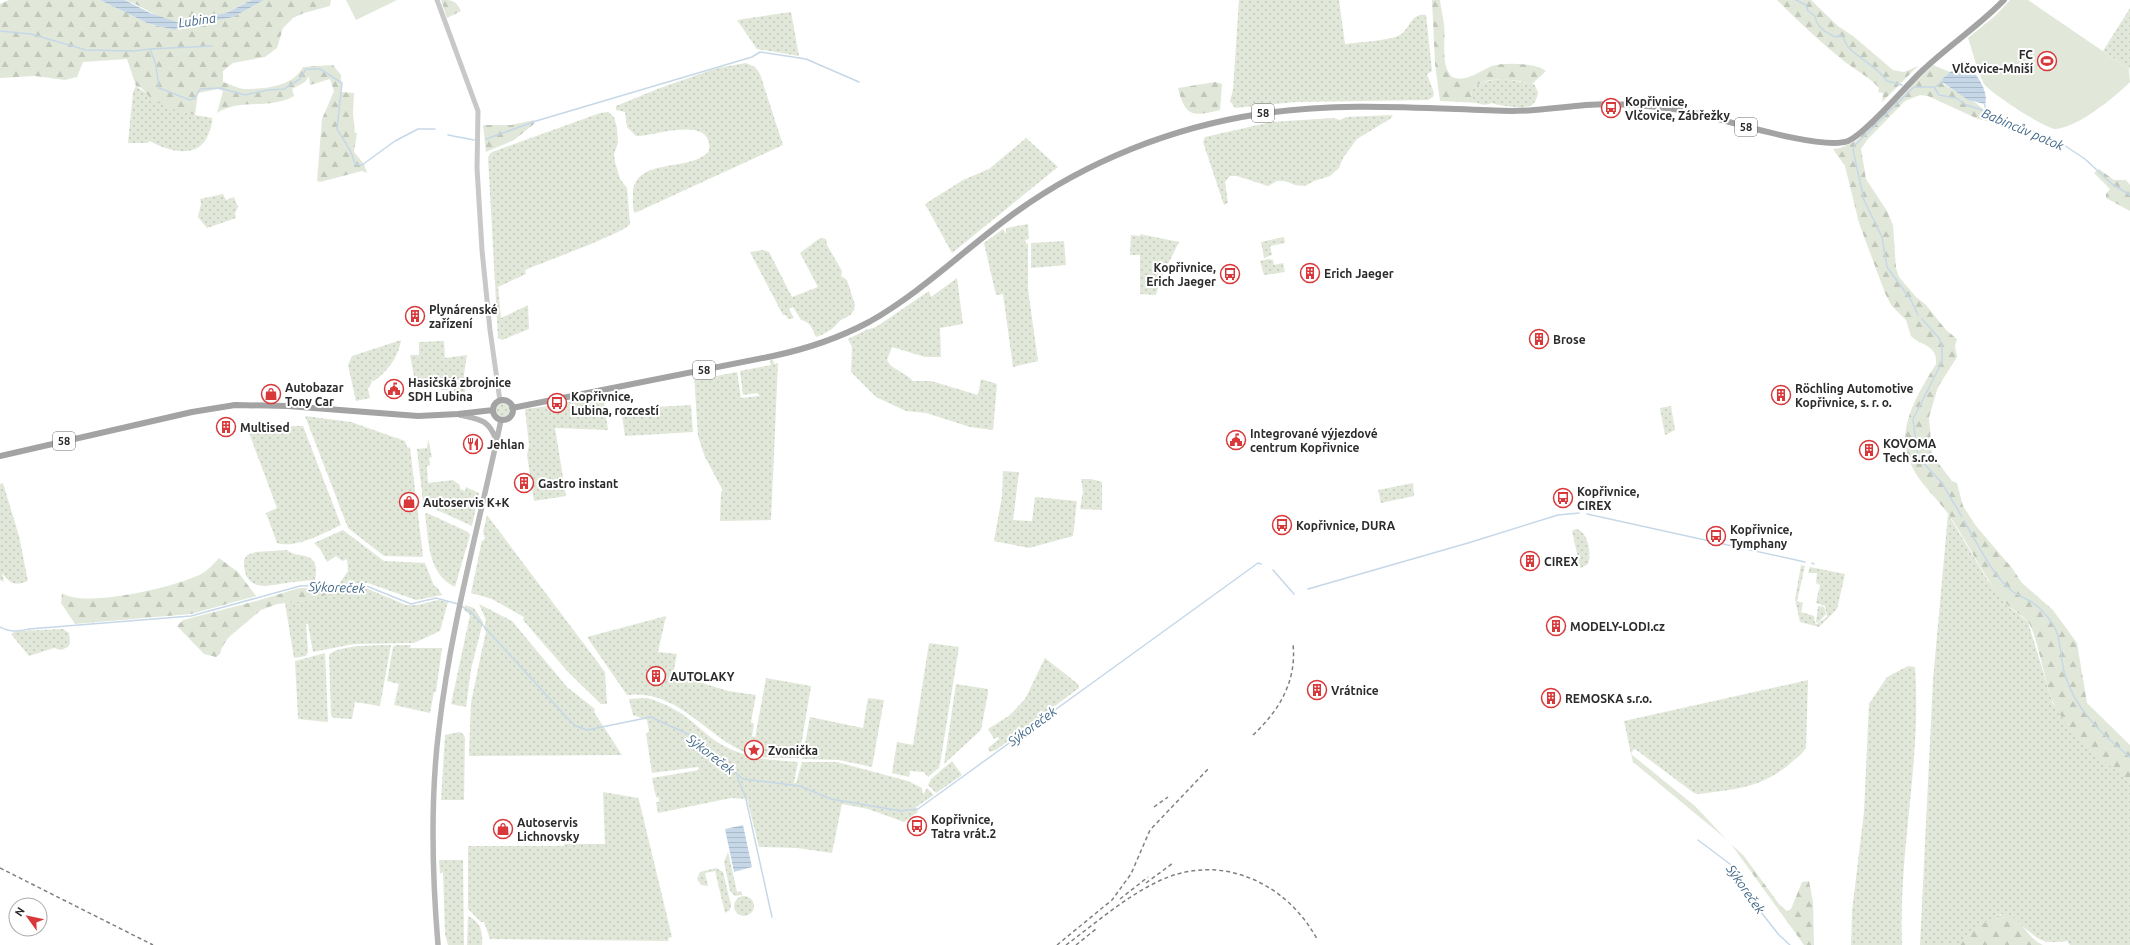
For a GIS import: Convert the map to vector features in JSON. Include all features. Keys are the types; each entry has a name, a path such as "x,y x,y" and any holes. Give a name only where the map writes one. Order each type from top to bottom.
{"main road":[{"name":"58","path":"512,408 773,356 808,347 843,334 868,322 904,300 1018,210 1092,166 1134,148 1191,128 1224,120 1263,113 1303,110 1407,107 1515,111 1613,105 1688,112 1734,125 1834,144 1843,142 1859,134 1922,71 2004,0"},
{"path":"500,401 507,402 512,408 510,418 501,420 495,416 493,410 495,404 500,401"},
{"name":"58","path":"0,456 192,412 234,405 288,406 418,416 493,410"},
{"path":"458,414 480,419 488,423 497,441"},
{"path":"438,945 433,852 434,776 445,684 458,615 501,420"}],"street":[{"path":"437,0 478,111 477,168 482,250 490,330 500,401"}],"green space":[{"path":"9,0 100,0 147,23 174,30 233,17 264,0 331,0 330,6 304,13 293,18 283,28 277,48 265,57 233,63 223,71 223,82 244,89 277,86 292,79 303,67 333,65 341,75 341,92 354,93 353,113 355,133 357,133 354,152 364,164 367,173 362,171 320,182 317,181 322,119 334,91 330,79 310,85 309,76 305,82 292,89 294,96 285,100 265,104 235,106 217,113 223,91 218,89 198,93 195,115 160,103 150,97 144,90 136,86 127,59 83,62 77,77 65,80 35,76 0,78 0,4"},
{"path":"125,0 252,0 232,10 209,18 198,21 175,22 164,19"},
{"path":"346,0 397,0 356,20"},
{"path":"441,0 453,1 461,11 447,18"},
{"path":"1239,0 1339,0 1345,44 1395,37 1403,32 1414,18 1421,15 1426,15 1432,71 1427,74 1434,93 1433,97 1428,100 1295,102 1235,108 1230,101 1233,90"},
{"path":"1432,0 1440,0 1444,25 1444,52 1446,66 1452,77 1463,79 1473,76 1492,66 1505,64 1535,66 1546,71 1532,84 1508,80 1481,83 1475,87 1471,94 1473,100 1478,103 1440,101 1435,64"},
{"path":"1777,0 1811,0 1838,26 1853,36 1893,70 1904,72 1918,66 1882,102 1883,93 1878,92 1879,88 1875,84 1827,47"},
{"name":"FC Vlčovice-Mniší","path":"2010,0 2028,0 2129,69 2130,82 2115,96 2095,111 2075,123 2056,129 2042,124 2007,102 1984,84 1968,38 1996,15"},
{"path":"2130,8 2130,68 2129,69 2103,51"},
{"path":"791,12 799,56 757,49 737,20"},
{"path":"746,63 755,67 760,74 783,145 635,213 633,206 633,194 636,182 643,174 653,169 690,162 701,158 709,151 708,139 702,133 693,130 668,131 636,136 627,127 625,112 616,110 616,106 660,88 717,68"},
{"path":"1933,65 1950,72 1942,79 1943,84 1976,103 2000,124 1978,119 1928,96 1920,95 1905,101 1867,140 1861,149 1866,179 1887,211 1893,225 1896,268 1899,277 1916,297 1926,305 1946,330 1957,339 1955,346 1957,357 1938,387 1929,417 1932,455 1952,481 1957,483 1963,506 1976,526 2012,568 2022,583 2053,610 2077,643 2087,703 2130,745 2130,783 2087,746 2059,712 2050,694 2035,637 2028,622 2012,609 1995,590 1949,515 1923,484 1909,459 1905,437 1907,426 1919,393 1936,364 1936,358 1932,349 1911,336 1906,320 1891,305 1885,293 1859,223 1845,166 1833,149 1840,148 1856,141"},
{"path":"1503,79 1534,84 1538,92 1534,103 1525,107 1513,107 1492,103 1481,104 1476,103 1472,99 1471,93 1477,85 1487,81"},
{"path":"1215,82 1222,84 1220,110 1197,114 1187,110 1178,88"},
{"path":"136,86 160,103 195,115 212,118 211,126 205,141 199,147 183,151 165,148 150,141 147,143 128,143 133,92"},
{"path":"608,112 614,117 617,128 618,143 614,154 615,162 620,179 627,188 630,224 599,241 525,270 526,274 498,287 501,318 528,305 529,329 502,340 498,338 488,157 492,152 600,113"},
{"path":"1393,115 1390,119 1357,139 1343,158 1339,168 1330,176 1314,181 1305,186 1295,185 1285,181 1277,181 1268,186 1237,176 1230,176 1225,182 1228,203 1224,205 1203,142 1205,137 1271,122 1333,118 1340,120 1346,117"},
{"path":"534,120 534,124 514,140 486,152 483,125 511,125"},
{"path":"1026,138 1058,167 952,253 925,204 963,180 989,169"},
{"path":"2099,169 2114,180 2126,180 2130,185 2130,211 2106,198 2106,194 2110,189 2094,173"},
{"path":"223,194 226,200 234,197 238,207 235,213 236,218 207,228 198,217 201,204 200,199"},
{"path":"1028,224 1029,239 1025,240 1028,244 1028,289 1038,361 1013,367 1003,294 996,295 984,243 1003,229 1006,234 1006,228"},
{"path":"1140,234 1179,242 1161,278 1156,295 1140,294 1140,255 1130,255 1131,235 1140,236"},
{"path":"1284,237 1285,243 1270,246 1272,255 1264,258 1261,242"},
{"path":"820,238 826,239 827,245 842,271 841,276 847,280 855,305 854,310 850,315 840,321 828,332 816,337 811,326 807,322 801,320 793,307 789,309 794,318 788,319 786,315 783,315 750,252 763,250 769,252 792,297 818,287 800,253"},
{"path":"1064,241 1066,265 1031,268 1031,243"},
{"path":"1269,259 1273,260 1274,265 1283,263 1285,272 1264,275 1260,261"},
{"path":"957,278 963,324 940,328 941,357 925,357 892,347 887,360 892,367 913,381 931,381 978,395 981,379 997,384 993,430 970,427 926,413 906,411 876,397 851,372 852,347 848,339 876,327 929,291 931,297"},
{"path":"401,340 398,352 392,363 379,377 374,381 371,380 372,382 368,389 370,398 356,401 348,365 352,356"},
{"path":"444,341 445,358 467,355 464,374 466,400 455,401 454,389 441,390 438,378 415,381 410,355 419,355 419,342"},
{"path":"770,360 773,360 774,364 778,363 771,520 720,521 721,491 723,491 705,457 698,436 694,375 696,380 737,372 741,398 760,396 757,393 743,395 740,371 771,365"},
{"path":"603,394 608,430 555,428 566,496 534,501 527,455 529,445 525,409 557,405 589,396"},
{"path":"503,403 508,405 510,410 508,415 503,417 498,415 496,410 498,405"},
{"path":"691,405 693,432 625,436 621,409"},
{"path":"1671,406 1675,430 1665,435 1660,408"},
{"path":"305,416 351,422 405,441 407,447 410,448 422,557 384,556 348,528"},
{"path":"264,426 303,426 341,525 301,542 293,544 277,543 266,513 277,508 249,433 258,430 260,433 264,431"},
{"path":"428,439 432,457 429,458 430,465 427,466 428,483 453,480 460,485 460,489 465,491 466,487 479,493 472,526 423,502 417,449 427,448"},
{"path":"1003,471 1019,472 1013,520 1032,521 1035,497 1077,501 1073,536 1029,548 994,541 1002,496"},
{"path":"1081,479 1091,479 1102,482 1102,510 1080,509 1083,492"},
{"path":"3,483 19,536 28,581 16,584 10,582 2,573 4,582 0,580 0,484"},
{"path":"1413,483 1414,496 1381,503 1378,490"},
{"path":"427,513 468,532 470,535 455,587 446,581 434,565 429,545 425,514"},
{"path":"1948,514 1987,579 2008,606 2028,622 2053,704 2096,752 2130,783 2130,945 2070,945 2067,941 2045,941 2036,937 2019,924 2001,914 1969,934 1959,945 1920,945 1933,680"},
{"path":"487,515 605,672 607,704 601,704 568,672 523,620 524,617 492,599 471,593 482,540 483,541 485,538 483,532"},
{"path":"1576,529 1584,534 1590,555 1588,564 1581,568 1572,531"},
{"path":"343,530 384,561 425,563 434,586 437,587 442,595 416,600 368,583 339,584 348,571 347,559 342,561 336,556 327,562 320,549 314,543"},
{"path":"287,550 312,559 315,563 316,570 315,580 267,586 253,583 248,579 245,571 244,560 247,555 256,552"},
{"path":"219,558 238,572 256,596 191,614 75,624 61,603 62,593 74,597 111,597 132,594 174,584 203,573"},
{"path":"1801,565 1805,566 1797,601 1803,603 1801,612 1814,616 1815,623 1817,624 1827,617 1825,606 1816,603 1820,585 1816,583 1817,573 1808,573 1810,567 1845,574 1837,609 1819,627 1800,622 1795,599"},
{"path":"351,587 368,589 406,605 417,605 438,600 448,602 440,631 414,643 354,644 313,652 308,624 306,624 308,652 306,656 294,658 285,603 306,601 328,594 323,588"},
{"path":"299,588 323,588 329,594 306,601 277,604 261,610 229,637 222,647 220,654 216,657 204,654 177,626 183,620"},
{"path":"479,604 512,621 567,687 595,709 594,712 622,755 469,756 471,702 486,631 484,629 486,620"},
{"path":"465,605 474,608 483,622 471,669 466,707 451,704 470,615 464,610"},
{"path":"1818,606 1824,607 1826,614 1818,623 1816,622"},
{"path":"666,616 658,652 677,654 673,674 728,691 756,695 751,722 754,724 752,736 755,738 766,678 811,686 799,758 759,757 747,753 718,736 676,706 661,699 645,695 627,695 587,637"},
{"path":"63,629 69,633 70,643 68,647 61,650 54,648 29,656 11,634 16,631"},
{"path":"929,643 959,647 939,768 928,777 924,772 910,771 909,777 892,773 897,742 913,745"},
{"path":"391,645 380,706 355,702 352,719 334,718 331,716 329,655 340,649 348,647"},
{"path":"396,645 411,645 410,648 442,648 436,692 434,692 430,713 394,705 399,684 387,681 393,647"},
{"path":"325,653 328,722 298,719 295,661"},
{"path":"1045,658 1078,684 1079,688 996,750 990,752 988,748 999,739 998,737 994,739 988,729 1010,715 1025,699"},
{"path":"1908,666 1915,667 1916,702 1913,771 1903,875 1902,945 1851,945 1852,911 1864,812 1869,704 1887,677"},
{"path":"1808,680 1806,748 1782,770 1760,782 1726,791 1699,794 1694,793 1635,749 1631,754 1624,721"},
{"path":"956,684 988,689 988,693 981,730 944,764"},
{"path":"647,698 660,702 678,712 714,740 734,751 764,759 798,762 794,783 796,783 802,762 837,762 908,781 922,788 923,795 927,788 934,795 916,807 918,812 904,822 868,809 842,804 832,853 797,848 759,847 747,799 731,798 658,813 656,802 659,802 659,798 656,797 652,778 699,770 698,767 652,773 646,734 649,731 647,720 633,715 629,699"},
{"path":"868,698 884,700 872,767 839,760 802,759 810,717 863,728"},
{"path":"460,732 465,738 464,800 441,800 445,735"},
{"path":"1631,754 1695,806 1726,839 1633,762"},
{"path":"952,761 962,775 936,793 928,785 931,779"},
{"path":"603,792 638,798 639,800 672,937 668,938 669,941 490,939 484,922 481,922 468,909 468,846 564,846 565,844 605,844"},
{"path":"1731,844 1744,856 1779,904 1787,911 1791,909 1802,882 1809,881 1813,902 1814,945 1804,945"},
{"path":"728,852 737,892 741,891 742,895 735,896 730,891 724,862"},
{"path":"439,860 463,860 464,945 448,945 445,934 443,872 440,874"},
{"path":"716,868 723,872 731,905 730,910 725,913 715,871 705,873 708,886 701,885 697,879 700,872"},
{"path":"740,896 748,896 754,902 754,910 748,916 740,916 734,910 734,902"},
{"path":"2005,914 2016,919 2037,942 2043,945 1959,945 1967,936 1980,926 2000,915"},
{"path":"468,916 476,921 480,928 482,945 467,945"}],"water":[{"name":"Lubina","path":"100,0 125,0 150,13 177,22 203,19 228,12 252,0 264,0 233,17 174,30 147,23"},
{"path":"1963,65 1968,67 1977,76 1985,94 1985,104 1968,100 1942,82 1942,79 1950,72"},
{"path":"743,825 752,867 734,872 725,829"}],"waterway":[{"name":"Babincův potok","path":"1796,0 1806,5 1808,11 1815,16 1817,23 1822,29 1836,37 1841,35 1849,48 1879,72 1887,81 1902,85"},
{"path":"0,31 31,34 86,50 134,51 150,49 156,65 159,88 190,100 195,98 200,89 220,88 245,95 268,90 284,89 300,79 306,69 320,69 342,83 337,129 351,152 355,164 362,165 395,141 418,129 435,129"},
{"path":"150,49 212,46"},
{"path":"486,139 536,121 752,57 760,52 806,59 859,82"},
{"path":"1935,87 1942,82"},
{"path":"1914,87 1855,145 1853,150 1864,200 1882,237 1887,267 1911,300 1918,315"},
{"name":"Babincův potok","path":"1914,87 1934,87 1939,95 1956,98 1966,105 1982,110 2061,143 2085,159 2112,184 2130,195"},
{"name":"Babincův potok","path":"1984,103 1987,112"},
{"path":"448,135 474,140"},
{"path":"1922,319 1939,338 1942,346 1942,362 1913,419 1918,457 1942,483 1962,517"},
{"path":"1308,589 1468,543 1558,515 1579,513"},
{"path":"1587,514 1805,562"},
{"path":"1964,521 1991,567 2004,584 2014,592 2035,604 2050,620 2058,635 2063,669 2076,700 2091,721 2130,757"},
{"name":"Sýkoreček","path":"461,606 471,612 576,726 587,730 651,717 690,735 743,779 800,786 831,799 901,811 918,809 1258,563 1261,564"},
{"name":"Sýkoreček","path":"1273,570 1294,594"},
{"name":"Sýkoreček","path":"0,627 11,631 18,631 191,616 300,586 364,585 411,604 436,598 458,604"},
{"path":"737,777 745,795 772,917"},
{"name":"Sýkoreček","path":"1698,840 1730,864 1757,907 1779,935 1790,945"}],"railway":[{"path":"1253,735 1271,716 1289,683 1292,670 1293,644"},
{"path":"1057,945 1112,900 1131,874 1150,830 1209,768"},
{"path":"1154,807 1168,797"},
{"path":"1146,883 1173,863"},
{"path":"0,868 153,945"},
{"path":"1066,945 1123,902 1146,887 1182,873 1205,870 1228,872 1249,878 1269,888 1288,902 1304,919 1317,939"},
{"path":"1120,899 1148,877"},
{"path":"1076,945 1096,929"}],"place":[{"name":"FC Vlčovice-Mniší","path":"2047,61"},
{"name":"Kopřivnice, Vlčovice, Zábřežky","path":"1611,108"},
{"name":"Erich Jaeger","path":"1310,273"},
{"name":"Kopřivnice, Erich Jaeger","path":"1230,274"},
{"name":"Plynárenské zařízení","path":"415,316"},
{"name":"Brose","path":"1539,339"},
{"name":"Hasičská zbrojnice SDH Lubina","path":"394,389"},
{"name":"Autobazar Tony Car","path":"271,394"},
{"name":"Röchling Automotive Kopřivnice, s. r. o.","path":"1781,395"},
{"name":"Kopřivnice, Lubina, rozcestí","path":"557,403"},
{"name":"Multised","path":"226,427"},
{"name":"Integrované výjezdové centrum Kopřivnice","path":"1236,440"},
{"name":"Jehlan","path":"473,444"},
{"name":"KOVOMA Tech s.r.o.","path":"1869,450"},
{"name":"Gastro instant","path":"524,483"},
{"name":"Kopřivnice, CIREX","path":"1563,498"},
{"name":"Autoservis K+K","path":"409,502"},
{"name":"Kopřivnice, DURA","path":"1282,525"},
{"name":"Kopřivnice, Tymphany","path":"1716,536"},
{"name":"CIREX","path":"1530,561"},
{"name":"MODELY-LODI.cz","path":"1556,626"},
{"name":"AUTOLAKY","path":"656,676"},
{"name":"Vrátnice","path":"1317,690"},
{"name":"REMOSKA s.r.o.","path":"1551,698"},
{"name":"Zvonička","path":"754,750"},
{"name":"Kopřivnice, Tatra vrát.2","path":"917,826"},
{"name":"Autoservis Lichnovsky","path":"503,829"}]}
